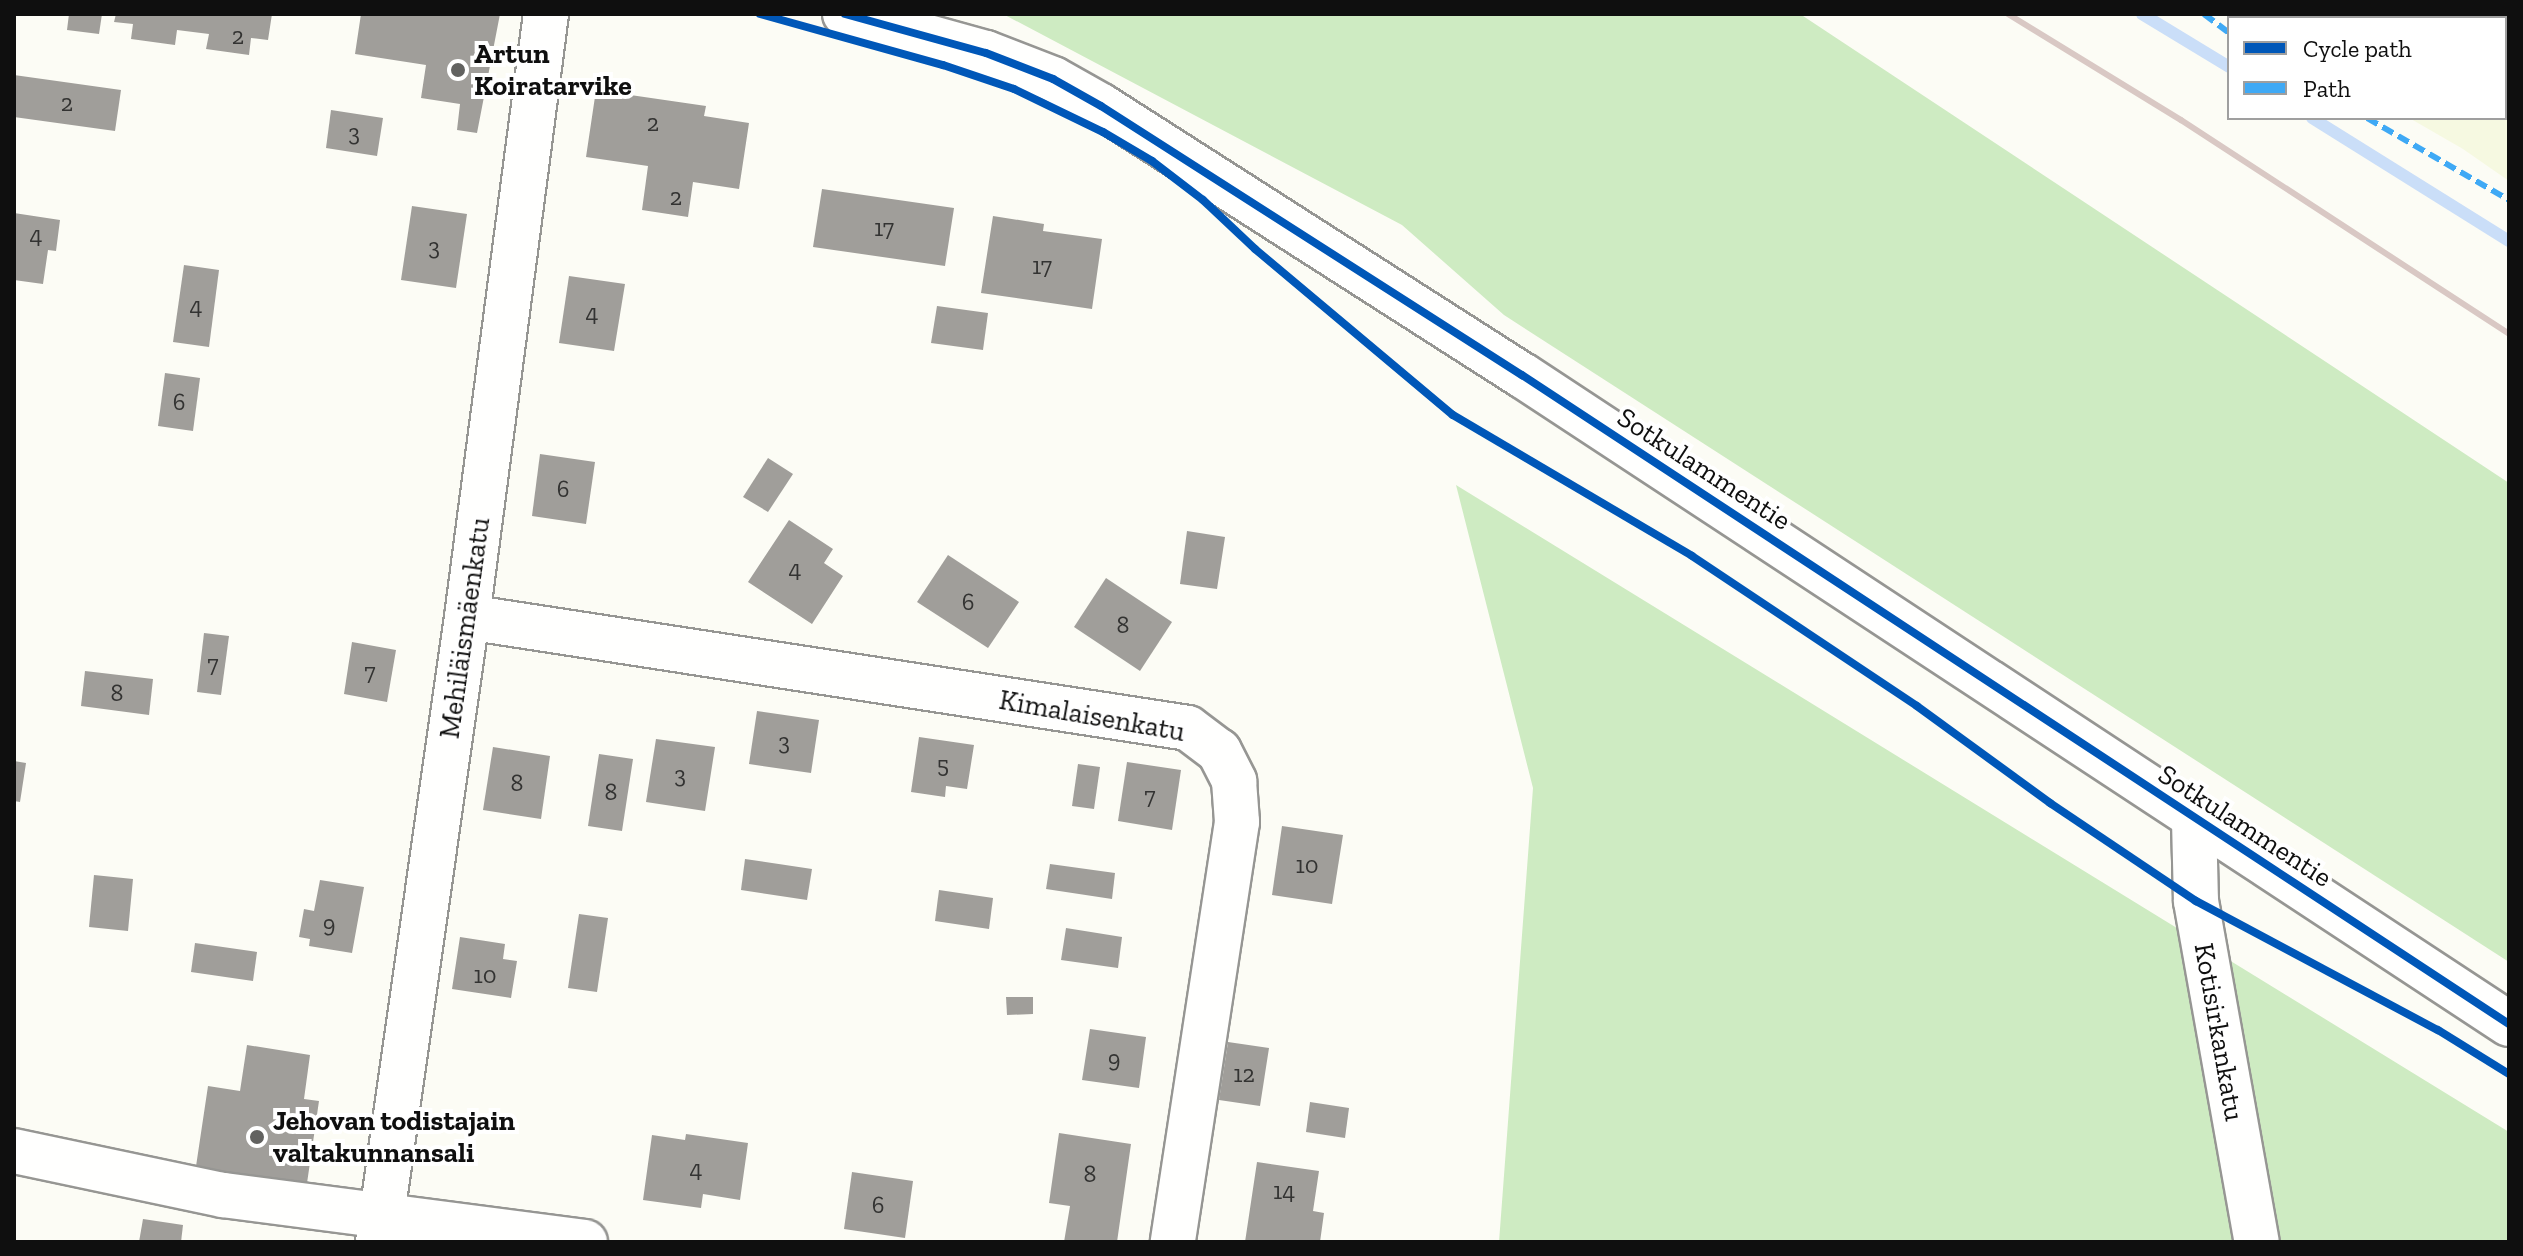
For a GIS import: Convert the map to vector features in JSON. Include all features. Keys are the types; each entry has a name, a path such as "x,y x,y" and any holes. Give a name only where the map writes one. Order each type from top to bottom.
{"street":[{"name":"Mehiläismäenkatu","path":"380,1230 467,617 546,14"},
{"name":"Sotkulammentie","path":"845,14 986,53 1053,79 1101,106 1522,375 2194,820 2509,1024"},
{"name":"Kimalaisenkatu","path":"467,617 1188,728 1219,751 1234,781 1237,822 1173,1242"},
{"name":"Kotisirkankatu","path":"2194,820 2196,901 2257,1242"},
{"path":"14,1151 380,1230 585,1242"}],"green space":[{"path":"1003,14 1800,14 2509,483 2509,962 1504,315 1402,225"},
{"path":"2509,14 2509,181 2463,149 2413,120 2507,120 2507,16 2432,16"},
{"path":"1456,485 2509,1132 2509,1242 1499,1242 1533,788"}],"building":[{"path":"69,14 102,14 99,34 67,30"},
{"path":"116,14 272,14 268,40 251,38 249,55 206,49 209,34 177,30 175,45 131,39 133,24 114,22"},
{"name":"Artun Koiratarvike","path":"361,14 500,14 477,133 457,130 460,104 421,98 426,65 355,54"},
{"path":"14,75 121,90 115,131 14,117"},
{"path":"596,90 706,106 704,116 749,123 739,189 693,182 688,217 642,210 648,166 586,157"},
{"path":"331,110 383,118 377,156 326,148"},
{"path":"822,189 954,208 945,266 813,247"},
{"path":"412,206 467,214 456,288 401,280"},
{"path":"14,213 60,220 56,251 48,250 43,284 14,280"},
{"path":"993,216 1044,224 1043,231 1102,239 1092,309 981,293"},
{"path":"184,265 219,270 209,347 173,342"},
{"path":"569,276 625,284 614,351 559,343"},
{"path":"937,306 988,313 983,350 931,343"},
{"path":"165,373 200,378 193,431 158,426"},
{"path":"540,454 595,462 586,524 532,516"},
{"path":"768,458 793,474 768,512 743,497"},
{"path":"789,520 833,549 824,563 843,576 812,624 748,582"},
{"path":"1187,531 1225,537 1217,589 1180,584"},
{"path":"948,555 1019,602 988,648 917,602"},
{"path":"1106,578 1172,622 1140,671 1074,627"},
{"path":"204,633 229,636 221,695 197,692"},
{"path":"352,642 396,650 387,702 344,694"},
{"path":"85,671 153,679 149,715 81,706"},
{"path":"757,711 819,720 811,773 749,764"},
{"path":"919,737 974,745 967,789 946,786 945,797 911,792"},
{"path":"656,739 715,747 705,811 646,802"},
{"path":"493,747 550,756 541,819 483,810"},
{"path":"599,754 633,759 622,831 588,826"},
{"path":"14,761 26,763 20,802 14,801"},
{"path":"1127,762 1181,770 1172,830 1118,821"},
{"path":"1078,764 1100,767 1094,809 1072,806"},
{"path":"1282,826 1343,835 1332,904 1272,895"},
{"path":"745,859 812,869 807,900 741,890"},
{"path":"1050,864 1115,873 1112,899 1046,889"},
{"path":"94,875 133,879 128,931 89,927"},
{"path":"320,880 364,887 352,953 309,946 310,939 299,937 304,909 314,911"},
{"path":"939,890 993,898 989,929 935,921"},
{"path":"579,914 608,918 597,992 568,988"},
{"path":"1066,928 1122,937 1118,968 1061,960"},
{"path":"460,937 505,944 503,959 517,961 511,998 452,989"},
{"path":"195,943 257,952 253,981 191,972"},
{"path":"1006,997 1033,997 1033,1014 1007,1015"},
{"path":"1090,1029 1146,1037 1139,1088 1082,1080"},
{"path":"1228,1042 1269,1048 1260,1106 1219,1100"},
{"name":"Jehovan todistajain valtakunnansali","path":"247,1045 310,1055 304,1099 319,1101 306,1190 195,1173 208,1086 240,1091"},
{"path":"1310,1102 1349,1108 1345,1138 1306,1132"},
{"path":"1059,1133 1131,1144 1117,1242 1064,1242 1070,1206 1049,1203"},
{"path":"686,1134 748,1143 740,1200 703,1194 701,1208 643,1200 652,1135 685,1140"},
{"path":"1257,1162 1319,1171 1313,1211 1324,1213 1320,1242 1245,1242"},
{"path":"852,1172 913,1181 905,1238 844,1229"},
{"path":"143,1219 183,1225 181,1242 139,1242"}],"waterway":[{"path":"2142,14 2227,66"},
{"path":"2315,120 2509,241"}],"railway":[{"path":"2008,14 2181,120 2509,334"}],"marked path":[{"path":"2204,14 2227,31"},
{"path":"2370,120 2509,200"}],"cycle path":[{"path":"760,14 943,65 1014,89 1103,132 1152,161 1203,200 1255,249 1453,415 1692,556 1917,706 2050,803 2196,901 2438,1030 2509,1074"},
{"path":"845,14 986,53 1053,79 1101,106 1522,375 2509,1024"}],"place":[{"name":"Artun Koiratarvike","path":"458,70"},
{"name":"Jehovan todistajain valtakunnansali","path":"257,1137"}]}
